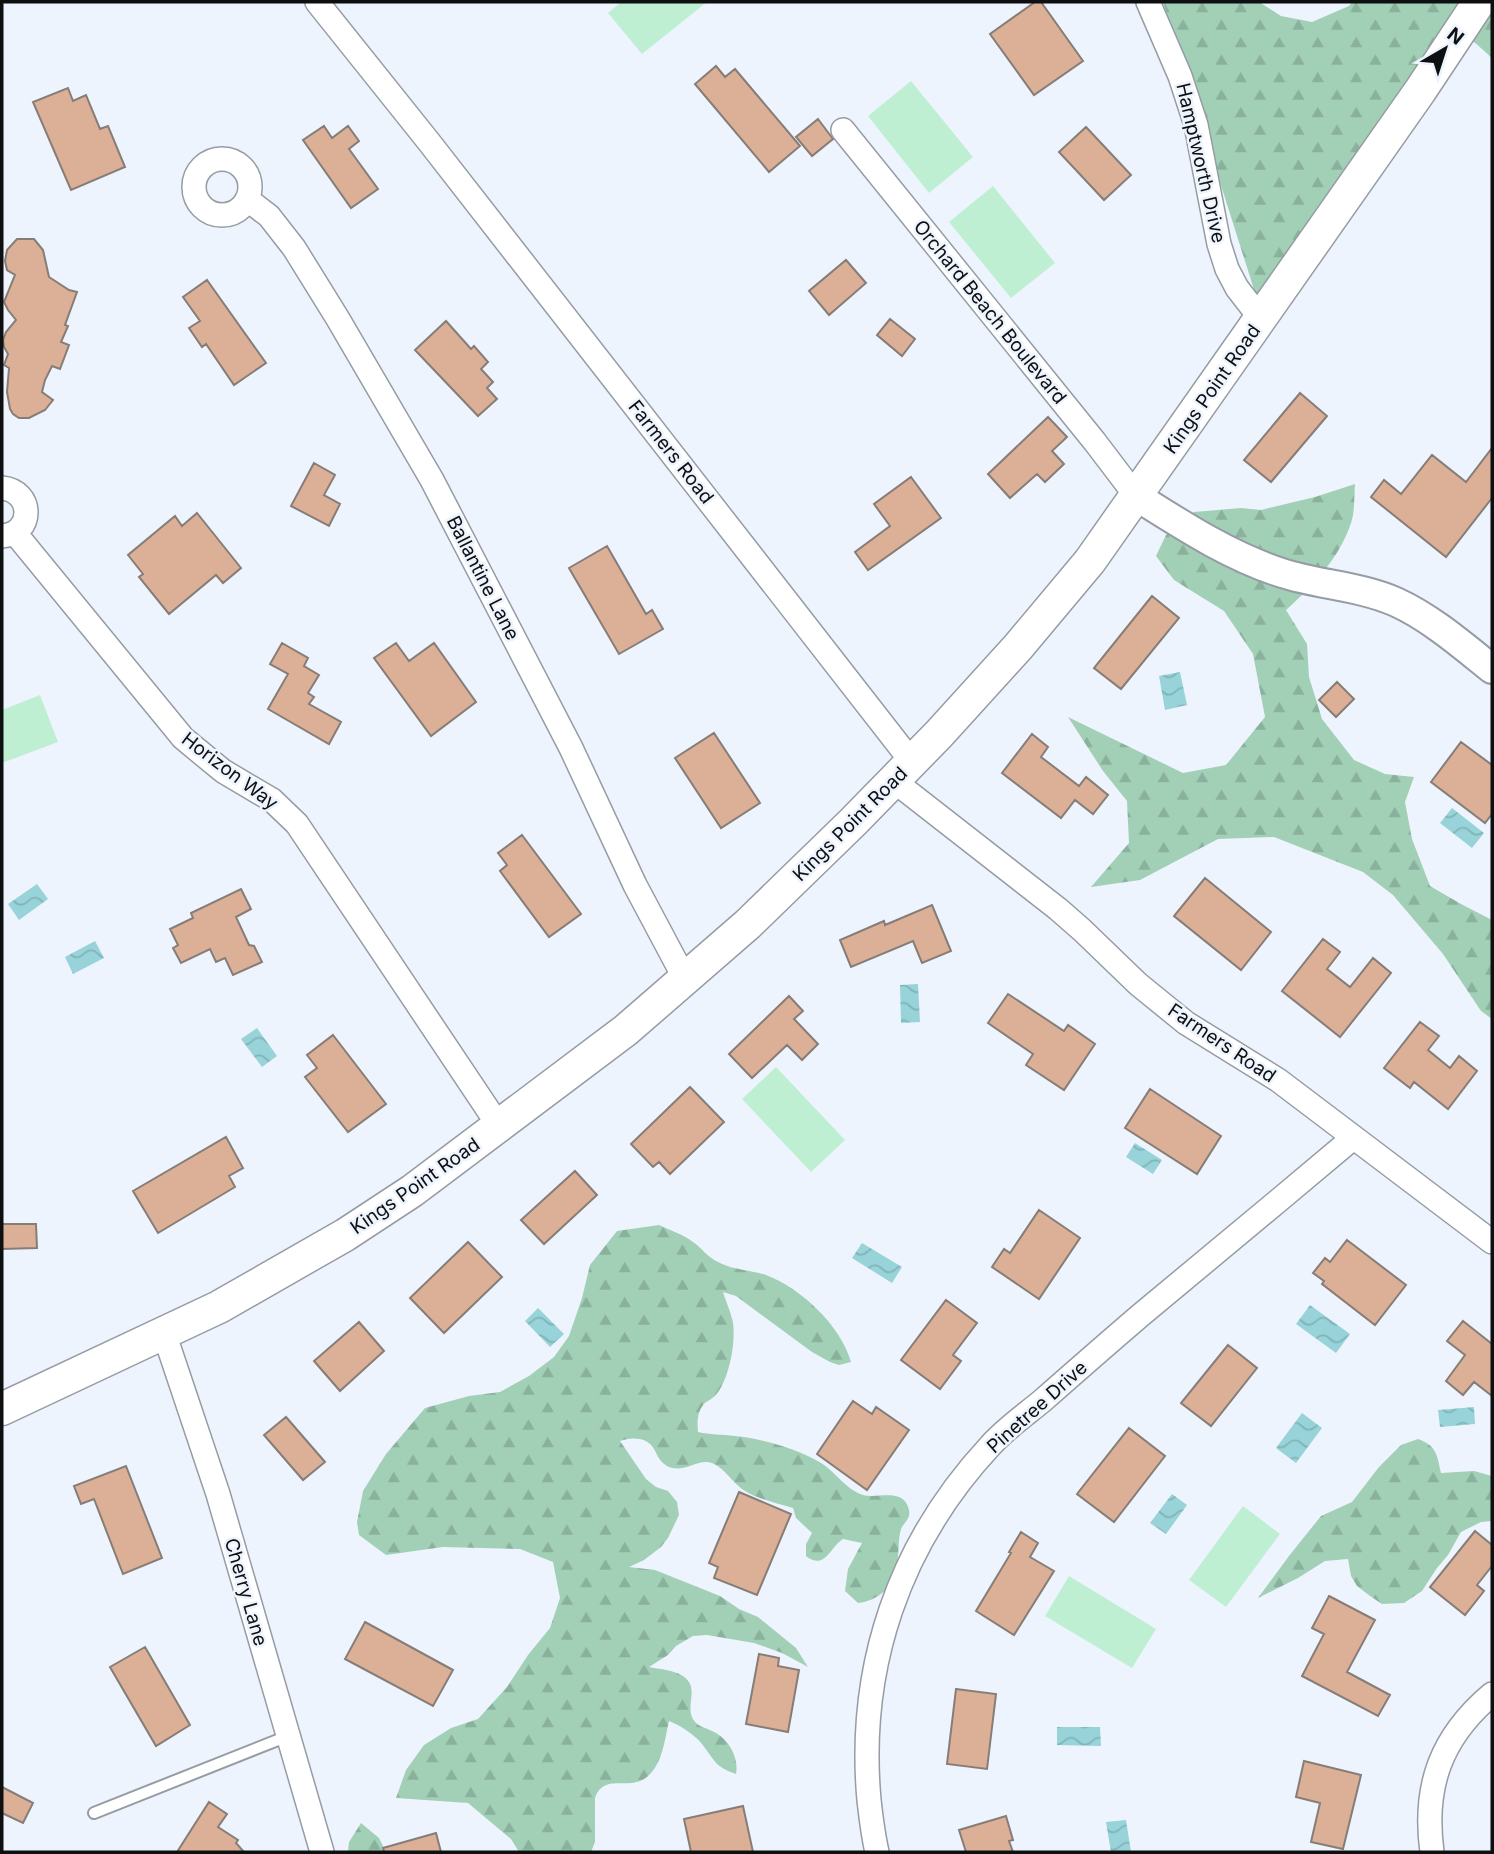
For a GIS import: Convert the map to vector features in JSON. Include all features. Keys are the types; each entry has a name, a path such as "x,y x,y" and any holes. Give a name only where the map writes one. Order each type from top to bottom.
{"main road":[{"name":"Kings Point Road","path":"2,1409 219,1307 345,1235 412,1191 626,1030 748,924 903,771 1009,657 1090,561 1420,91 1479,2"}],"street":[{"name":"Farmers Road","path":"317,2 429,142 903,771 1082,930 1138,984 1186,1023 1278,1080 1492,1242"},
{"name":"Hamptworth Drive","path":"1148,2 1180,76 1196,125 1219,244 1227,268 1237,288 1261,319"},
{"name":"Orchard Beach Boulevard","path":"843,130 1136,496"},
{"name":"Ballantine Lane","path":"247,199 269,216 294,248 432,480 571,747 635,886 685,979"},
{"name":"Horizon Way","path":"2,488 13,490 20,495 26,511 21,527 8,534 183,738 223,771 272,800 297,824 499,1126"},
{"path":"1136,496 1225,550 1282,573 1380,596 1397,603 1436,625 1492,669"},
{"name":"Pinetree Drive","path":"877,1852 866,1764 873,1676 896,1595 928,1528 951,1494 991,1445 1353,1138"},
{"name":"Cherry Lane","path":"163,1333 218,1494 322,1852"},
{"path":"1432,1852 1429,1818 1436,1770 1459,1727 1492,1694"}],"lane":[{"path":"94,1813 288,1736"}],"green space":[{"path":"621,2 707,2 642,54 608,13"},
{"path":"1163,2 1259,2 1281,16 1312,22 1349,6 1352,2 1469,2 1257,299"},
{"path":"1492,2 1492,58 1462,31"},
{"path":"911,81 973,157 929,193 868,116"},
{"path":"993,186 1055,263 1011,298 949,222"},
{"path":"1355,484 1352,518 1340,548 1316,581 1286,610 1307,644 1309,677 1322,719 1354,760 1385,774 1414,777 1405,802 1412,839 1430,886 1492,920 1492,1019 1481,1011 1443,954 1393,895 1363,872 1274,837 1218,839 1140,880 1091,887 1129,843 1127,801 1103,771 1068,717 1183,773 1226,765 1265,717 1253,654 1224,611 1174,580 1156,556 1166,535 1194,512 1241,508 1261,510"},
{"path":"40,695 58,742 2,763 2,710"},
{"path":"776,1067 845,1140 811,1172 742,1099"},
{"path":"659,1225 689,1239 718,1262 766,1275 793,1289 829,1322 846,1348 851,1362 839,1365 830,1362 812,1352 736,1296 723,1292 733,1323 732,1351 728,1372 720,1389 699,1412 698,1432 756,1439 802,1453 863,1495 890,1495 902,1499 909,1510 909,1516 900,1533 893,1580 879,1596 858,1603 845,1591 848,1569 862,1543 843,1539 823,1559 813,1560 806,1556 806,1544 812,1533 796,1518 793,1508 748,1492 714,1464 703,1462 674,1468 662,1462 651,1445 643,1440 620,1441 646,1479 656,1487 668,1491 677,1502 679,1515 661,1547 629,1567 655,1570 720,1596 739,1609 758,1617 796,1648 808,1667 782,1653 754,1643 707,1635 693,1636 676,1646 668,1655 649,1667 674,1672 690,1683 690,1709 693,1718 698,1724 721,1736 729,1746 735,1757 736,1774 719,1766 695,1737 669,1721 661,1755 651,1773 636,1782 605,1785 599,1790 595,1798 595,1842 591,1852 519,1852 511,1839 468,1803 396,1798 406,1770 424,1745 451,1728 478,1719 507,1687 550,1628 560,1598 553,1562 520,1549 443,1547 386,1555 359,1535 357,1522 363,1491 386,1454 425,1408 469,1396 500,1392 529,1376 554,1357 569,1336 590,1265 617,1231"},
{"path":"1418,1439 1433,1448 1441,1473 1474,1471 1492,1476 1492,1521 1481,1522 1461,1532 1422,1591 1404,1603 1382,1604 1357,1586 1351,1576 1348,1559 1325,1561 1258,1598 1321,1516 1352,1502 1379,1467 1401,1445"},
{"path":"1243,1506 1280,1534 1226,1607 1189,1580"},
{"path":"1069,1576 1156,1629 1132,1668 1045,1616"},
{"path":"361,1823 379,1838 386,1852 348,1852 349,1842"}],"water":[{"path":"1180,672 1187,705 1165,710 1159,676"},
{"path":"1452,808 1484,833 1472,848 1440,823"},
{"path":"37,884 48,899 19,920 8,904"},
{"path":"95,941 104,958 73,974 65,957"},
{"path":"918,984 920,1022 901,1023 900,985"},
{"path":"257,1028 277,1056 262,1067 241,1039"},
{"path":"1135,1143 1162,1160 1153,1174 1126,1157"},
{"path":"862,1243 902,1267 892,1283 852,1258"},
{"path":"1310,1305 1350,1334 1336,1353 1296,1324"},
{"path":"538,1308 564,1334 550,1347 525,1321"},
{"path":"1474,1407 1475,1424 1440,1427 1438,1410"},
{"path":"1302,1413 1322,1428 1296,1463 1276,1448"},
{"path":"1172,1494 1187,1505 1166,1534 1150,1523"},
{"path":"1057,1727 1100,1727 1101,1746 1057,1745"},
{"path":"1126,1820 1131,1852 1111,1852 1106,1822"}],"pier":[{"path":"2,2 11,2 13,9 8,61 2,75 5,17"}],"building":[{"path":"1035,2 1041,2 1083,61 1034,95 990,34"},
{"path":"716,66 725,77 735,69 800,146 769,172 695,84"},
{"path":"68,88 73,101 86,95 100,129 108,126 125,167 71,190 33,102"},
{"path":"818,119 833,139 812,156 796,137"},
{"path":"324,126 332,138 348,126 359,141 349,149 378,189 351,208 303,140"},
{"path":"1086,127 1131,175 1104,200 1059,152"},
{"path":"17,239 34,239 43,250 49,277 77,292 61,342 69,345 60,369 52,366 42,392 53,400 45,410 29,418 19,418 10,409 7,392 9,368 4,365 8,354 3,340 16,320 4,302 15,275 7,270 5,261 7,250"},
{"path":"846,260 866,283 829,315 809,291"},
{"path":"207,280 266,363 234,385 206,344 202,347 189,328 200,321 183,297"},
{"path":"890,319 915,339 902,356 877,335"},
{"path":"446,321 471,349 474,346 488,362 481,369 493,382 487,388 497,399 478,416 415,350"},
{"path":"1300,393 1327,416 1271,482 1244,460"},
{"path":"1048,417 1067,437 1052,451 1064,464 1045,482 1037,474 1010,498 988,474"},
{"path":"1492,448 1492,498 1446,557 1371,497 1384,480 1401,494 1432,455 1466,482"},
{"path":"314,463 335,475 324,495 340,504 329,526 291,506"},
{"path":"911,477 941,518 868,570 855,552 890,526 874,504"},
{"path":"197,513 241,568 223,583 216,575 169,614 139,577 143,574 128,555 175,516 182,526"},
{"path":"607,546 646,614 652,610 663,629 619,654 569,568"},
{"path":"1152,596 1179,618 1121,689 1094,668"},
{"path":"282,643 308,658 304,666 319,675 308,693 314,697 309,704 341,722 329,744 268,709 288,674 270,664"},
{"path":"396,643 409,661 434,643 476,702 431,736 374,658"},
{"path":"1337,682 1354,699 1336,717 1319,700"},
{"path":"714,733 760,803 721,828 675,758"},
{"path":"1032,734 1048,747 1041,757 1079,786 1086,777 1108,795 1093,814 1075,800 1061,818 1002,773"},
{"path":"1461,742 1492,765 1492,814 1485,823 1431,782"},
{"path":"522,835 581,914 549,937 500,871 507,865 498,853"},
{"path":"1205,878 1271,932 1241,970 1174,916"},
{"path":"241,889 251,909 236,917 249,945 254,946 262,962 233,975 225,958 216,962 210,949 181,963 173,948 178,945 170,929 193,918 191,913"},
{"path":"932,905 951,951 922,963 913,941 851,967 840,940 884,921 885,925"},
{"path":"1323,939 1340,952 1327,969 1350,987 1373,958 1391,973 1340,1037 1282,991"},
{"path":"1008,994 1064,1031 1068,1025 1095,1044 1064,1090 1026,1065 1033,1054 988,1023"},
{"path":"789,996 803,1011 794,1019 818,1044 802,1060 787,1045 752,1078 729,1054"},
{"path":"1420,1022 1439,1036 1428,1050 1450,1068 1459,1056 1477,1071 1448,1109 1414,1082 1410,1088 1384,1068"},
{"path":"333,1035 386,1104 348,1132 305,1077 317,1068 307,1055"},
{"path":"690,1087 724,1122 670,1174 659,1162 653,1167 631,1144"},
{"path":"1150,1089 1221,1136 1197,1174 1125,1128"},
{"path":"226,1137 243,1168 229,1176 235,1187 158,1233 133,1191"},
{"path":"575,1171 597,1195 544,1244 521,1220"},
{"path":"1039,1210 1080,1238 1039,1299 992,1267 1004,1249 1010,1253"},
{"path":"2,1224 36,1224 37,1248 2,1249"},
{"path":"1347,1240 1406,1285 1375,1325 1322,1284 1324,1281 1313,1273 1325,1258 1330,1262"},
{"path":"468,1242 502,1277 444,1333 410,1298"},
{"path":"946,1300 977,1323 953,1355 961,1361 940,1389 901,1360"},
{"path":"1463,1321 1492,1344 1492,1396 1474,1382 1463,1395 1446,1381 1465,1355 1447,1341"},
{"path":"359,1322 384,1351 340,1391 314,1361"},
{"path":"1228,1345 1257,1368 1211,1426 1181,1403"},
{"path":"853,1401 872,1414 876,1407 909,1430 867,1490 817,1454"},
{"path":"286,1417 325,1462 303,1480 264,1435"},
{"path":"1129,1428 1165,1456 1114,1522 1077,1494"},
{"path":"126,1466 162,1558 123,1574 94,1499 81,1504 74,1486"},
{"path":"739,1492 791,1514 757,1595 714,1578 718,1567 709,1563"},
{"path":"1475,1531 1492,1545 1492,1566 1477,1585 1484,1591 1465,1615 1430,1587"},
{"path":"1021,1532 1038,1543 1030,1557 1054,1571 1014,1635 976,1611"},
{"path":"1329,1596 1375,1620 1347,1672 1390,1695 1378,1716 1302,1676 1324,1634 1312,1628"},
{"path":"365,1622 453,1670 433,1706 345,1659"},
{"path":"145,1647 190,1725 156,1746 110,1667"},
{"path":"759,1654 779,1658 778,1666 799,1670 788,1732 746,1724"},
{"path":"956,1689 996,1694 987,1769 947,1764"},
{"path":"1304,1761 1361,1775 1343,1849 1311,1842 1320,1803 1296,1797"},
{"path":"2,1787 33,1803 23,1823 2,1813"},
{"path":"209,1802 227,1814 218,1827 238,1840 236,1843 244,1852 177,1852"},
{"path":"743,1806 753,1852 691,1852 684,1819"},
{"path":"1006,1816 1013,1840 1009,1841 1013,1852 966,1852 959,1830"},
{"path":"436,1833 441,1852 384,1852 383,1848"}]}
